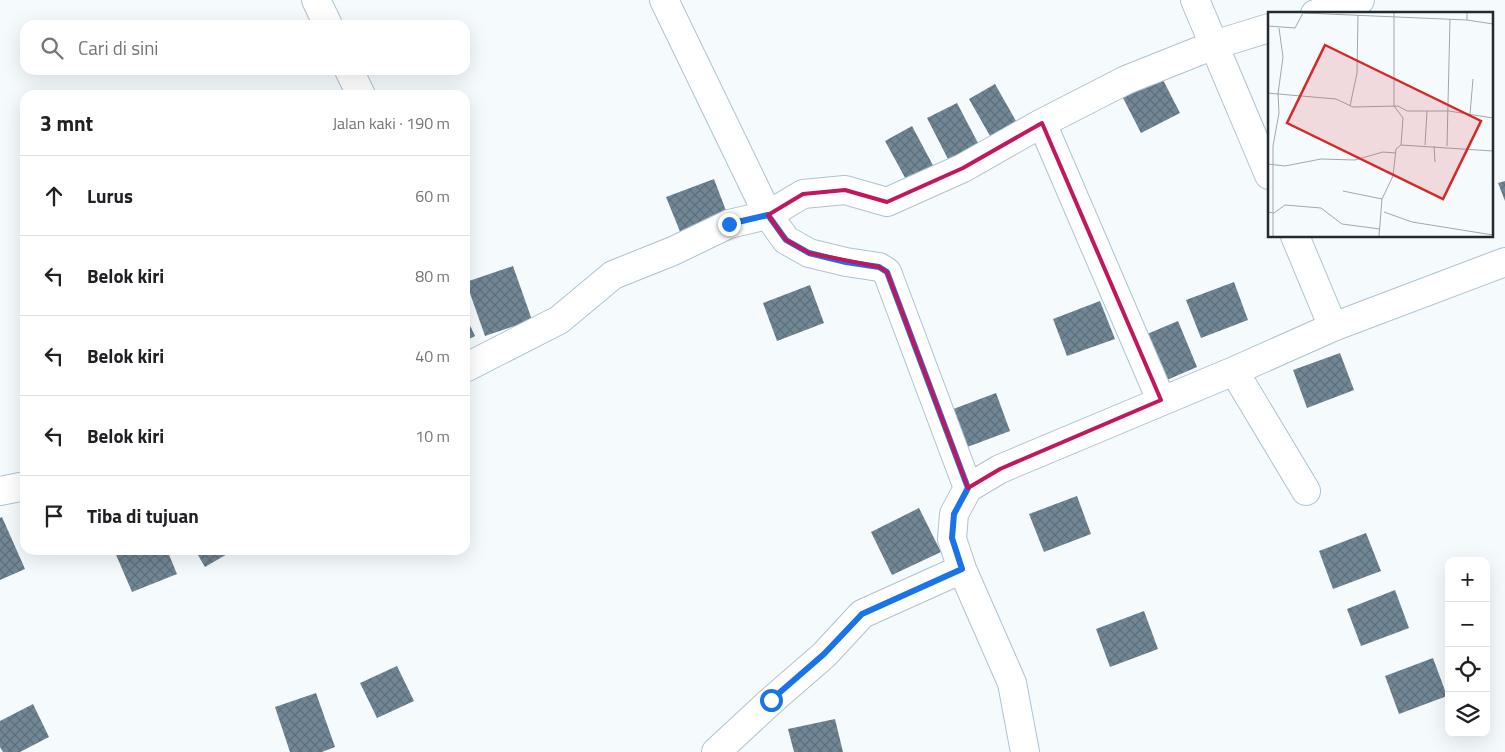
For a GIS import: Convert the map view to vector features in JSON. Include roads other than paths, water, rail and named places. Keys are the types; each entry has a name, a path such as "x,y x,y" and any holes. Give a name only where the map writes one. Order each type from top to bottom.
{"street":[{"path":"316,0 326,20"},
{"path":"664,0 768,215 786,240 809,253 846,262 879,267 887,272 968,488"},
{"path":"1195,0 1268,173"},
{"path":"1321,12 1360,0"},
{"path":"470,365 559,320 613,275 673,251 729,224 768,215 803,194 845,190 887,202 963,168 1042,123 1126,80 1214,45 1268,28"},
{"path":"351,75 359,90"},
{"path":"1042,123 1161,400"},
{"path":"1296,238 1333,327"},
{"path":"1026,752 1012,683 962,569 952,538 954,514 968,488 1000,469 1234,371 1333,327 1505,262"},
{"path":"1234,371 1306,491"},
{"path":"0,491 20,487"},
{"path":"716,752 771,700 824,654 862,614 962,569"}]}
